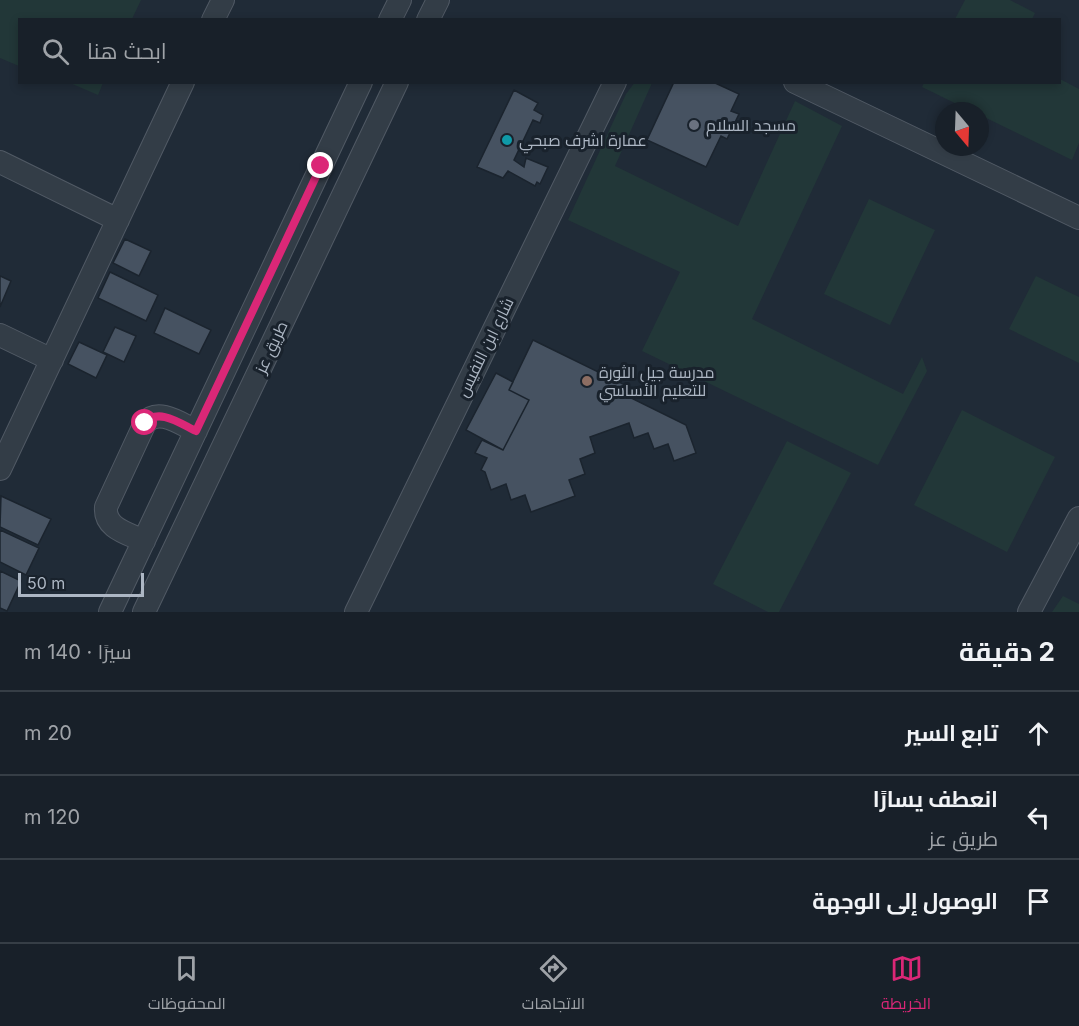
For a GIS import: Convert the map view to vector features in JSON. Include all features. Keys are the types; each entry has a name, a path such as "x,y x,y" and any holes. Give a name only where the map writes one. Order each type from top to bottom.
{"street":[{"path":"214,18 223,0"},
{"path":"391,18 400,0"},
{"path":"429,18 438,0"},
{"path":"0,469 182,84"},
{"name":"طريق عز","path":"110,612 360,84"},
{"name":"طريق عز","path":"144,612 396,84"},
{"name":"شارع ابن النفيس","path":"356,612 614,84"},
{"path":"799,84 1079,218"},
{"path":"0,162 118,220"},
{"path":"311,187 340,199"},
{"path":"0,335 52,360"},
{"path":"144,541 110,525 105,512 145,423 155,416 163,416 229,436"},
{"path":"1029,612 1079,518"}],"green space":[{"path":"0,0 141,0 132,18 18,18 18,66 0,58"},
{"path":"965,0 1010,0 1035,13 1032,18 956,18"},
{"path":"1061,80 1079,89 1079,143 1072,160 989,119 989,102 953,102 922,87 924,84 1061,84"},
{"path":"72,84 103,84 98,95"},
{"path":"634,84 652,84 615,166 738,226 795,101 842,126 752,319 903,394 922,357 927,371 878,465 642,351 680,272 568,220 626,94"},
{"path":"869,199 935,230 890,325 824,294"},
{"path":"1036,276 1079,297 1079,363 1009,329"},
{"path":"962,410 1055,457 1007,552 914,505"},
{"path":"787,441 851,473 779,612 768,612 713,584"},
{"path":"1063,596 1079,604 1079,612 1052,612"}],"building":[{"name":"مسجد السلام","path":"673,84 717,84 739,94 731,111 739,114 727,139 721,136 706,167 647,140"},
{"name":"عمارة اشرف صبحي","path":"514,90 538,103 534,110 543,115 540,123 533,120 514,160 524,167 526,158 548,167 540,184 537,182 535,186 508,171 503,178 477,167"},
{"path":"125,239 151,251 139,276 113,263"},
{"path":"110,272 158,295 146,321 98,298"},
{"path":"0,276 11,281 0,307"},
{"path":"165,308 211,330 199,354 154,333"},
{"path":"115,327 136,336 124,362 103,352"},
{"path":"533,340 625,385 630,391 627,396 686,425 696,453 674,461 668,444 654,449 648,433 634,438 629,423 590,437 595,453 580,459 585,474 569,480 575,496 531,512 525,495 511,500 506,484 491,490 485,472 481,470 487,458 475,453 482,440 503,450 529,400 509,390"},
{"path":"79,342 107,355 96,378 68,364"},
{"path":"496,373 513,382 509,390 529,400 503,450 466,430"},
{"path":"1,496 51,519 38,545 0,527"},
{"path":"0,530 39,548 26,575 0,562"},
{"path":"0,571 21,581 7,611 0,608"}],"place":[{"name":"مسجد السلام","path":"694,125"},
{"name":"عمارة اشرف صبحي","path":"507,140"},
{"name":"مدرسة جيل الثورة للتعليم الأساسي","path":"587,381"}],"route":[{"path":"145,423 155,416 163,416 196,431 321,166"}]}
